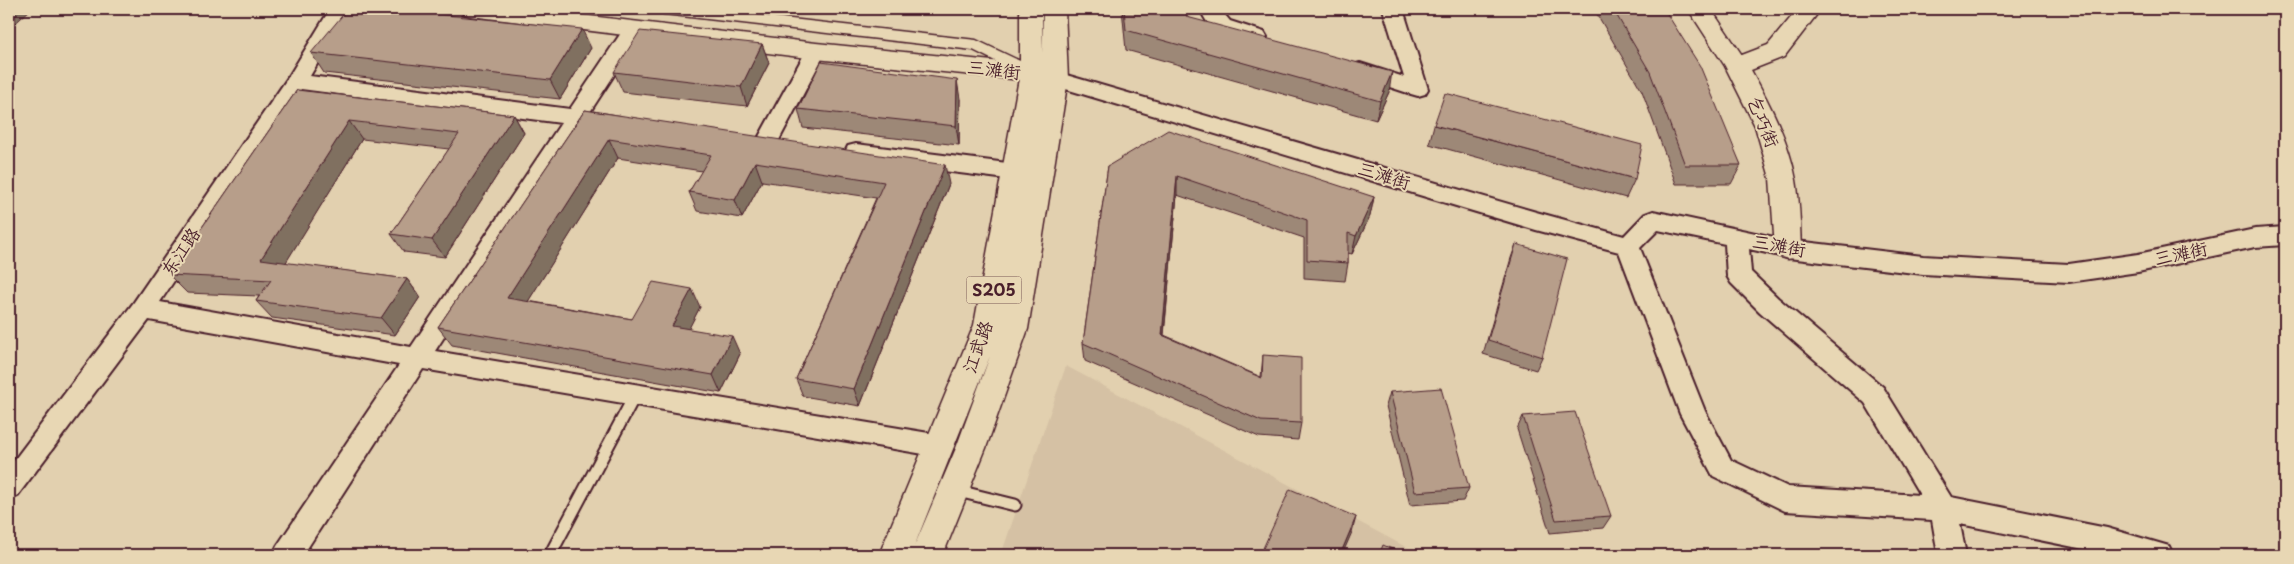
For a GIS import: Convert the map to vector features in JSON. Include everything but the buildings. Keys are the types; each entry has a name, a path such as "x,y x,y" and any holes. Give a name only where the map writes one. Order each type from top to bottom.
{"main road":[{"name":"三滩街","path":"471,9 816,51 1044,76"},
{"name":"江武路","path":"895,555 941,446 988,325 1024,128 1044,76 1031,9"},
{"name":"江武路","path":"927,555 972,448 1014,329 1044,76 1054,9"},
{"name":"乞巧街","path":"1699,9 1738,66 1761,112 1781,170 1788,249"},
{"path":"1738,66 1776,51 1810,9"}],"street":[{"name":"东江路","path":"9,487 143,309 296,81 340,9"},
{"path":"664,9 976,45 1044,76"},
{"path":"1210,9 1216,19 1230,29 1277,43"},
{"path":"1343,64 1418,89 1393,9"},
{"path":"286,555 634,29"},
{"path":"767,142 816,51"},
{"name":"三滩街","path":"1044,76 1628,246 1653,220 1788,249 1923,265 2069,273 2138,263 2255,238 2285,236"},
{"path":"296,81 633,125"},
{"path":"834,150 1015,172"},
{"path":"1736,238 1739,276 1769,305 1874,395 1943,508 1952,555"},
{"path":"1628,246 1693,414 1722,468 1785,499 1943,508 2106,540 2159,555"},
{"path":"143,309 417,358 941,446"}],"lane":[{"path":"550,555 635,395"},
{"path":"954,490 1015,505"}],"shaded area":[{"path":"1066,366 1421,555 1001,555"}]}
